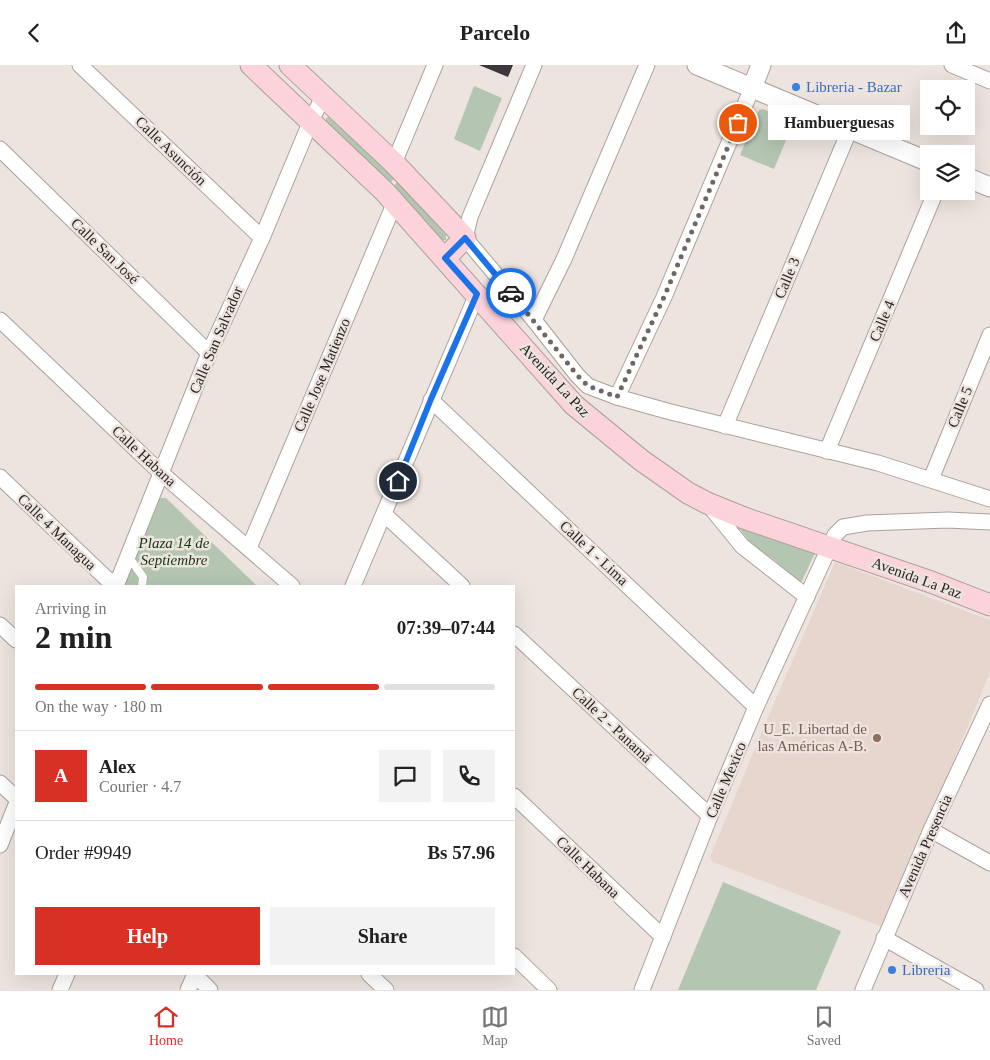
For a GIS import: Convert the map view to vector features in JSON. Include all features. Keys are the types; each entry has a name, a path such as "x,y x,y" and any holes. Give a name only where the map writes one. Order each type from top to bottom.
{"main road":[{"name":"Avenida La Paz","path":"251,65 395,202 574,405 641,459 688,493 707,503 744,518 931,582 990,605"},
{"name":"Avenida La Paz","path":"290,65 394,163 465,238"},
{"path":"445,258 465,238"}],"street":[{"name":"Calle Asunción","path":"80,65 262,238"},
{"path":"394,163 436,65"},
{"path":"465,238 470,217 534,65"},
{"path":"534,320 564,259 647,65"},
{"path":"697,65 920,158"},
{"path":"617,397 664,297 761,65"},
{"path":"952,65 990,81"},
{"name":"Calle San Salvador","path":"116,585 209,353 262,238 310,123 323,97"},
{"name":"Calle 3","path":"725,426 850,129"},
{"name":"Calle San José","path":"0,149 209,353"},
{"path":"975,181 990,187"},
{"name":"Calle 4","path":"827,451 932,200"},
{"name":"Calle Jose Matienzo","path":"249,548 395,202"},
{"name":"Avenida La Paz","path":"465,238 588,386 617,397 725,426 878,463 990,499"},
{"path":"353,585 477,294"},
{"name":"Calle Habana","path":"0,320 161,473 291,585"},
{"name":"Calle 5","path":"931,479 990,335"},
{"name":"Calle 1 - Lima","path":"431,399 756,707"},
{"name":"Calle 4 Managua","path":"0,477 107,579 116,585"},
{"path":"707,503 742,546 807,597"},
{"path":"384,514 461,585"},
{"name":"Calle Mexico","path":"642,990 710,817 756,707 835,535 843,527 867,523 948,520 990,522"},
{"path":"0,625 15,639"},
{"name":"Calle 2 - Panamá","path":"515,635 710,817"},
{"name":"Avenida Presencia","path":"863,990 931,831 985,732 990,703"},
{"path":"0,783 15,797"},
{"name":"Calle Habana","path":"515,797 658,935 663,937"},
{"path":"0,845 15,808"},
{"path":"931,831 990,863"},
{"path":"884,939 976,990"},
{"path":"515,957 549,990"},
{"path":"60,990 67,975"},
{"path":"188,990 195,975"},
{"path":"196,975 210,990"},
{"path":"370,975 386,990"}],"lane":[{"path":"128,556 143,577 142,585"}],"shaded area":[{"path":"835,562 990,620 990,672 885,928 713,862 710,857"}],"green space":[{"path":"474,86 502,98 480,151 454,139"},
{"path":"763,109 794,121 774,169 740,155 759,110"},
{"path":"329,117 395,178 390,183 326,123 326,118"},
{"path":"398,181 446,235 446,240 442,240 394,186"},
{"name":"Plaza 14 de Septiembre","path":"159,498 166,498 256,585 123,585"},
{"path":"735,522 815,553 801,583 773,559 754,548"},
{"path":"723,882 841,931 816,990 678,990"}],"building":[{"path":"479,65 513,65 508,77"}],"way so far":[{"path":"511,293 588,386 617,397 664,297 738,123"}],"place":[{"name":"Libreria - Bazar","path":"796,87"},
{"name":"Hambuerguesas","path":"738,123"},
{"name":"U_E. Libertad de las Américas A-B.","path":"877,738"},
{"name":"Libreria","path":"892,970"}],"route":[{"path":"398,481 431,399 477,294 445,258 465,238 511,293"}]}
